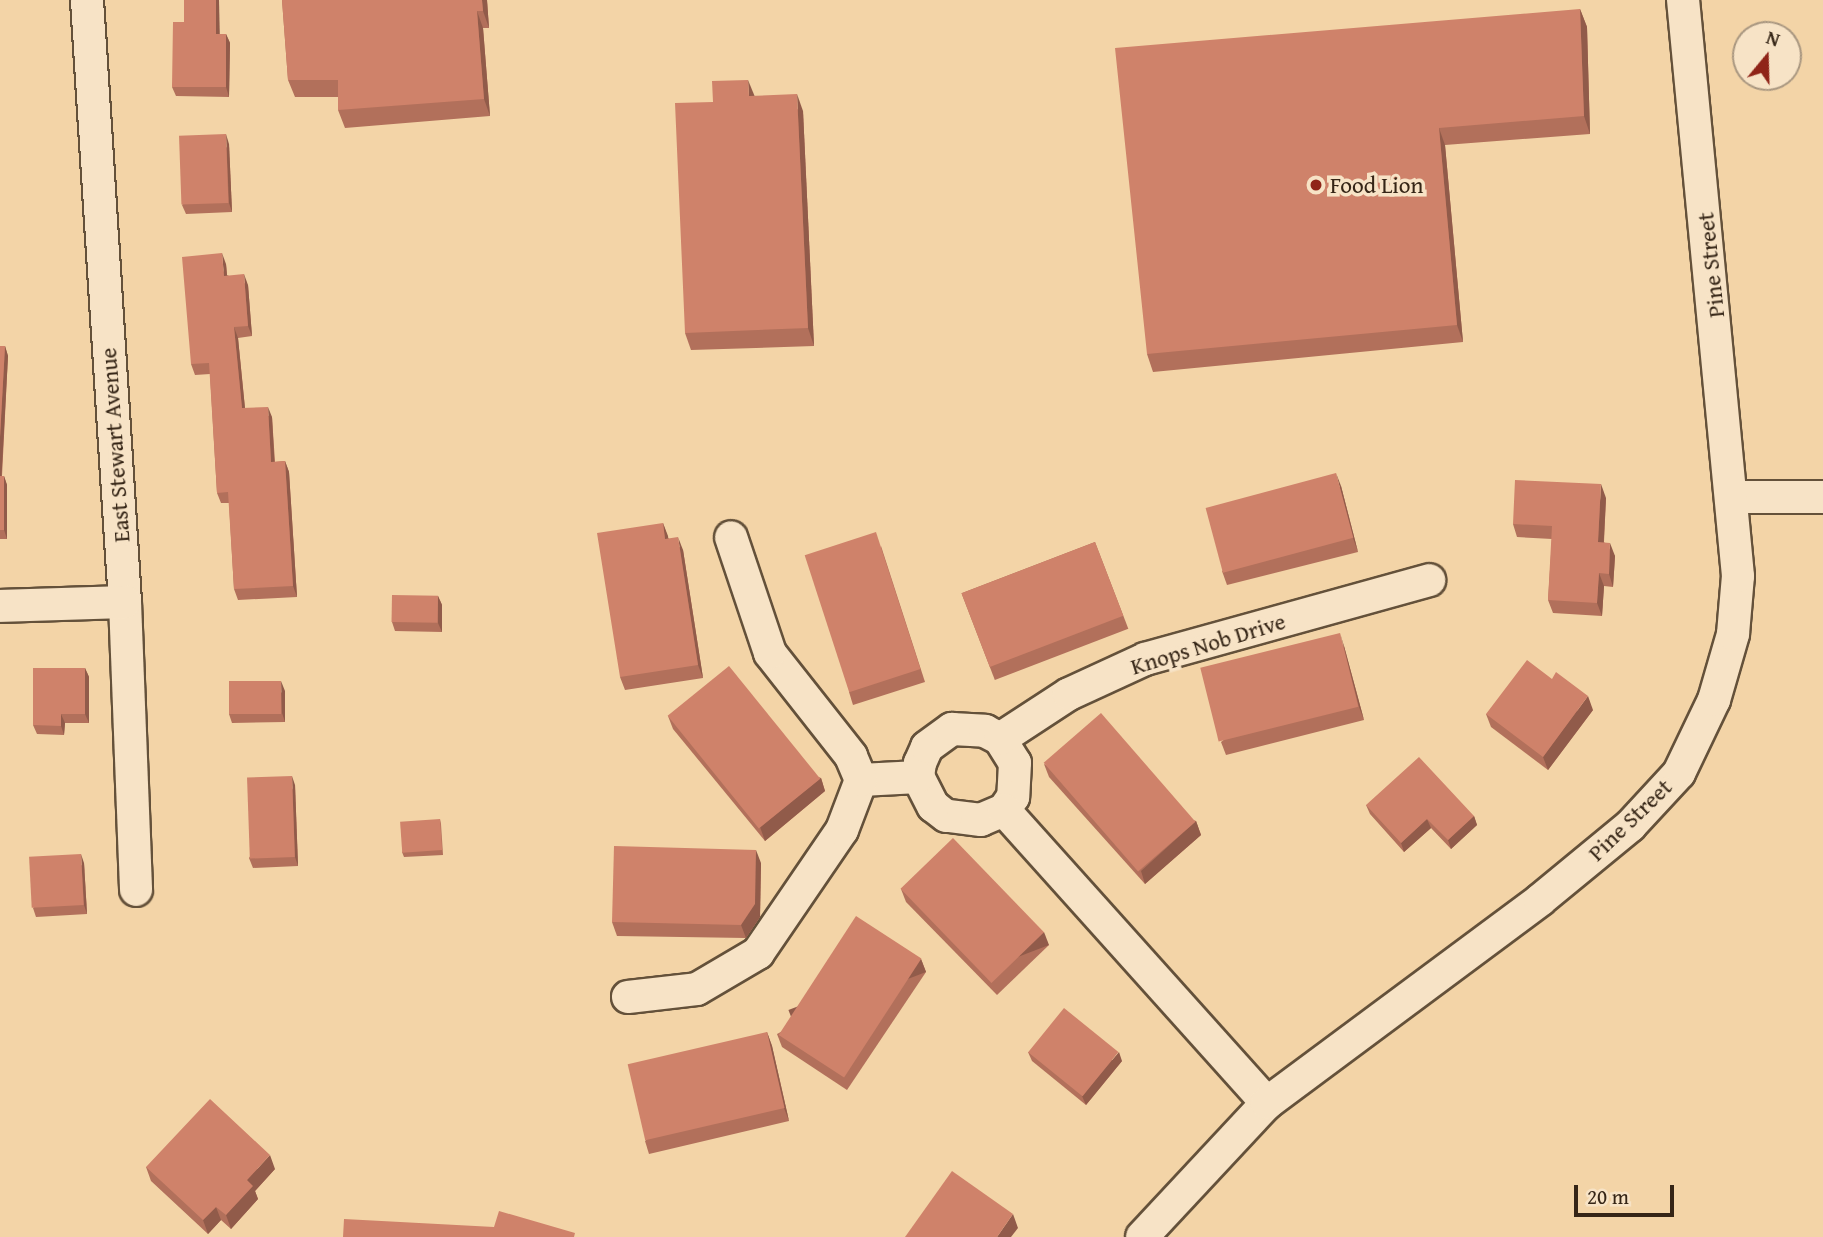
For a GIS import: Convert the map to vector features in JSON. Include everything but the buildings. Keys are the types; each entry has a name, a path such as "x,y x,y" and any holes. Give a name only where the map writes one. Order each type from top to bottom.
{"street":[{"name":"East Stewart Avenue","path":"87,0 125,602 136,890"},
{"name":"Pine Street","path":"1142,1237 1267,1103 1540,900 1630,827 1679,773 1714,700 1733,634 1738,576 1683,0"},
{"path":"1732,498 1823,497"},
{"path":"628,997 697,989 758,953 842,830 861,780 851,756 770,653 731,537"},
{"name":"Knops Nob Drive","path":"1000,739 1069,694 1145,659 1429,580"},
{"path":"0,606 125,602"},
{"path":"952,729 985,731 1000,739 1016,764 1013,797 1004,810 981,820 946,816 923,793 918,777 927,747 952,729"},
{"path":"861,780 918,777"},
{"path":"1004,810 1267,1103"}],"place":[{"name":"Food Lion","path":"1316,185"}]}
